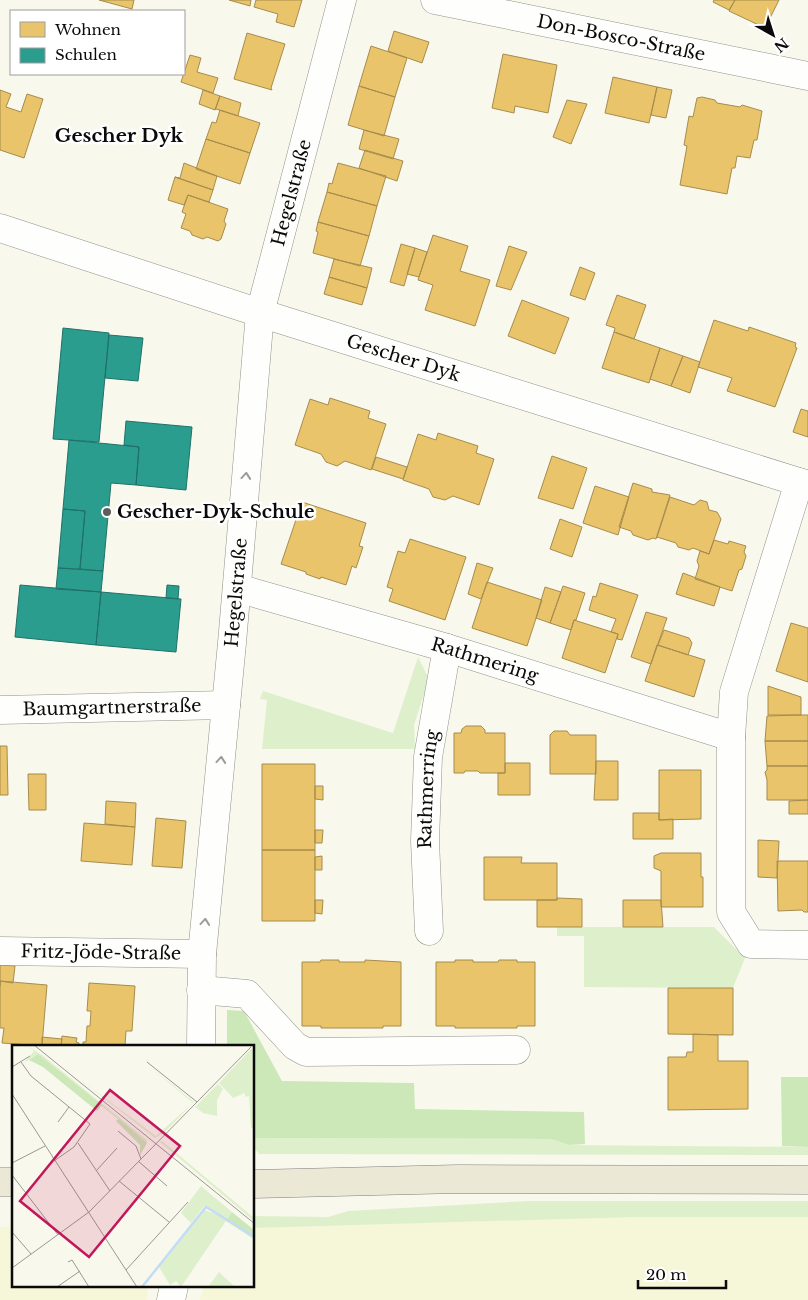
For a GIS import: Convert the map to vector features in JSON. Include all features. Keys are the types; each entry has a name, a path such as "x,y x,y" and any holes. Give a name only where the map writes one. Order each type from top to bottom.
{"main road":[{"path":"255,1184 458,1179 808,1180"}],"street":[{"name":"Hegelstraße","path":"201,1034 200,990 202,954 237,588 260,313 342,0"},
{"name":"Don-Bosco-Straße","path":"435,0 808,76"},
{"name":"Gescher Dyk","path":"0,228 260,313 803,484"},
{"path":"803,484 734,692 731,737 731,912 751,944 808,945"},
{"name":"Rathmering","path":"237,588 447,648 731,737"},
{"name":"Rathmerring","path":"429,931 425,841 426,776 434,712 447,648"},
{"name":"Baumgartnerstraße","path":"0,710 226,705"},
{"name":"Fritz-Jöde-Straße","path":"0,951 202,954"},
{"path":"200,990 247,994 295,1046 306,1052 516,1050"}],"green space":[{"path":"418,657 429,679 414,725 415,749 262,749 267,700 260,699 263,691 393,733"},
{"path":"557,927 714,927 745,958 733,988 584,987 584,936 557,936"},
{"path":"227,1010 244,1011 282,1081 414,1083 415,1109 584,1112 585,1144 569,1145 551,1139 255,1138 255,1045 227,1045"},
{"path":"781,1077 808,1077 808,1147 782,1146"},
{"path":"255,1138 551,1139 569,1145 808,1147 808,1155 259,1154 255,1149"},
{"path":"528,1201 808,1201 808,1217 634,1217 255,1228 255,1216 328,1217 348,1211"},
{"path":"634,1217 808,1217 808,1300 200,1300 203,1288 255,1288 255,1228"},
{"path":"0,1227 12,1227 12,1288 148,1288 147,1300 0,1300"}],"building: Wohnen":[{"path":"99,0 134,0 132,9"},
{"path":"229,0 251,0 250,6"},
{"path":"256,0 302,0 294,27 276,22 278,14 254,7"},
{"path":"714,0 735,0 729,10 713,2"},
{"path":"735,0 779,0 765,28 729,11"},
{"path":"394,31 429,42 422,63 388,51"},
{"path":"247,33 285,44 271,88 272,90 234,79"},
{"path":"371,46 407,58 395,97 359,86"},
{"path":"503,54 557,65 548,113 515,106 514,113 492,108"},
{"path":"190,55 201,58 197,72 218,78 213,93 181,82 185,75"},
{"path":"613,77 657,87 649,123 605,113"},
{"path":"359,86 395,97 384,136 348,125"},
{"path":"657,87 672,90 666,118 651,115"},
{"path":"0,90 11,94 6,107 21,112 27,94 43,99 24,158 0,150"},
{"path":"203,90 220,96 215,110 199,104"},
{"path":"220,96 241,103 238,116 215,110"},
{"path":"702,97 715,100 717,103 740,107 742,105 762,111 757,140 754,140 750,158 737,156 735,168 732,168 727,194 680,185 687,146 684,145 689,116 693,117 697,98"},
{"path":"567,100 587,104 571,144 553,137"},
{"path":"220,110 260,123 250,153 206,139 212,122 216,123"},
{"path":"364,130 399,139 393,159 359,149"},
{"path":"206,139 250,153 240,184 196,169"},
{"path":"365,150 403,161 397,181 359,168"},
{"path":"184,163 217,176 213,190 175,177 180,178"},
{"path":"338,163 386,176 377,206 327,192 329,183 332,184"},
{"path":"175,177 213,190 209,202 188,195 184,205 168,200"},
{"path":"327,192 377,206 369,236 318,222"},
{"path":"188,195 228,209 221,239 218,241 207,237 203,239 181,228 186,214 182,212"},
{"path":"318,222 369,236 360,266 313,253 318,232 316,231"},
{"path":"433,235 468,246 460,271 490,280 475,326 425,310 433,285 418,280"},
{"path":"401,244 415,248 404,286 390,282"},
{"path":"509,246 527,252 511,290 496,286"},
{"path":"415,248 427,252 419,277 407,274"},
{"path":"334,259 372,268 367,288 329,277"},
{"path":"580,267 595,273 585,300 570,295"},
{"path":"329,277 367,288 362,305 324,294"},
{"path":"617,295 646,305 634,339 614,332 615,328 606,325"},
{"path":"522,300 569,318 555,354 508,336"},
{"path":"714,320 748,331 749,327 796,343 795,347 797,348 775,407 727,391 732,378 698,367"},
{"path":"614,332 660,348 649,383 602,368"},
{"path":"660,348 683,356 671,386 650,379"},
{"path":"683,356 700,362 690,393 671,386"},
{"path":"330,398 370,411 368,418 386,424 371,470 345,461 337,466 326,462 321,454 295,445 310,399 328,405"},
{"path":"801,409 808,411 808,437 793,432"},
{"path":"438,433 478,446 476,453 494,459 479,505 453,496 445,500 433,497 429,489 403,480 418,434 436,440"},
{"path":"552,456 587,468 573,509 538,498"},
{"path":"376,457 407,467 403,479 372,469"},
{"path":"633,483 652,489 652,492 670,495 656,539 648,540 633,535 631,531 619,527"},
{"path":"595,486 629,497 618,535 583,523"},
{"path":"670,497 694,505 700,500 707,502 709,510 717,512 721,519 709,554 693,548 689,550 678,547 676,543 657,537"},
{"path":"302,502 366,523 359,546 363,547 356,568 352,566 346,585 321,577 320,579 306,574 306,572 281,564"},
{"path":"560,519 582,527 572,557 550,549"},
{"path":"410,539 466,557 445,620 389,601 393,589 387,587 398,551 405,553"},
{"path":"714,540 728,544 729,541 746,546 744,552 746,556 742,569 739,570 732,591 695,579 699,566 697,561 700,551 709,554"},
{"path":"477,563 493,568 481,599 468,594"},
{"path":"683,573 720,587 714,606 676,594"},
{"path":"487,582 542,600 527,646 472,628"},
{"path":"600,583 638,595 622,640 617,639 618,634 611,632 616,619 589,610 593,596 596,597"},
{"path":"563,586 585,593 571,630 550,623"},
{"path":"545,587 561,592 550,623 536,618"},
{"path":"646,612 667,618 651,664 631,657"},
{"path":"574,620 618,634 605,673 562,658"},
{"path":"791,623 808,628 808,682 776,671"},
{"path":"664,630 689,638 692,643 688,655 658,645"},
{"path":"657,645 705,660 694,697 645,681"},
{"path":"768,686 801,697 801,715 768,715"},
{"path":"808,715 808,741 765,741 767,716"},
{"path":"466,726 481,726 485,733 505,733 505,773 465,771 464,773 454,773 454,733 461,733 462,729"},
{"path":"554,731 567,731 570,735 596,735 596,774 550,774 550,735"},
{"path":"765,741 808,741 808,766 767,766"},
{"path":"0,746 7,746 8,795 0,795"},
{"path":"596,761 618,761 618,800 594,800"},
{"path":"505,763 530,763 530,795 498,795 498,773 505,773"},
{"path":"262,764 315,764 315,850 262,850"},
{"path":"767,766 808,766 808,800 767,800 765,772"},
{"path":"659,770 701,770 701,819 659,820"},
{"path":"28,774 46,774 46,810 29,810"},
{"path":"315,786 323,786 323,800 315,799"},
{"path":"808,800 808,814 789,814 789,801"},
{"path":"106,801 136,803 135,827 105,824"},
{"path":"633,813 659,813 659,820 673,819 673,839 633,839"},
{"path":"156,818 186,821 182,868 152,866"},
{"path":"84,823 135,827 132,865 81,861"},
{"path":"315,830 323,830 322,843 315,843"},
{"path":"758,840 779,841 777,878 758,877"},
{"path":"262,850 315,850 315,921 262,921"},
{"path":"661,853 701,853 703,907 661,907 661,871 654,868 654,856"},
{"path":"322,856 322,870 315,870 315,857"},
{"path":"484,857 522,857 521,863 557,863 557,900 484,900"},
{"path":"777,861 808,861 808,912 802,910 778,911"},
{"path":"557,898 582,899 582,927 537,927 537,900 557,900"},
{"path":"315,900 323,900 322,914 315,913"},
{"path":"623,900 661,900 663,927 623,927"},
{"path":"321,960 339,960 339,962 365,962 365,960 401,962 401,1026 383,1026 383,1028 321,1028 321,1026 302,1026 302,962 320,962"},
{"path":"455,960 498,962 499,960 517,960 517,962 535,962 535,1026 517,1026 517,1028 455,1028 455,1026 436,1026 436,962 455,962"},
{"path":"0,965 15,966 13,983 0,981"},
{"path":"0,981 47,985 42,1045 2,1043 4,1028 0,1028"},
{"path":"89,983 135,986 132,1031 126,1031 125,1045 83,1045 83,1042 86,1042 87,1026 90,1026 91,1011 87,1011"},
{"path":"668,988 733,988 733,1035 668,1034"},
{"path":"693,1034 718,1035 718,1061 748,1061 748,1109 668,1110 668,1057 686,1057 687,1052 693,1052"},
{"path":"62,1036 77,1038 76,1042 79,1043 79,1045 61,1045"},
{"path":"42,1037 62,1039 61,1045 42,1045"}],"building: Schulen":[{"path":"63,328 109,333 99,442 53,439"},
{"path":"109,335 143,338 138,381 105,378"},
{"path":"126,421 192,427 186,490 136,485 139,447 124,445"},
{"path":"69,440 139,447 136,485 111,483 103,571 80,569 85,511 63,509"},
{"path":"63,509 85,511 80,569 58,568"},
{"path":"58,568 103,571 101,592 56,589"},
{"path":"20,585 101,592 96,645 15,637"},
{"path":"167,585 179,586 178,599 166,598"},
{"path":"101,592 181,599 176,652 96,645"}],"place":[{"name":"Gescher-Dyk-Schule","path":"107,512"}],"district":[{"name":"Gescher Dyk","path":"119,135"}]}
